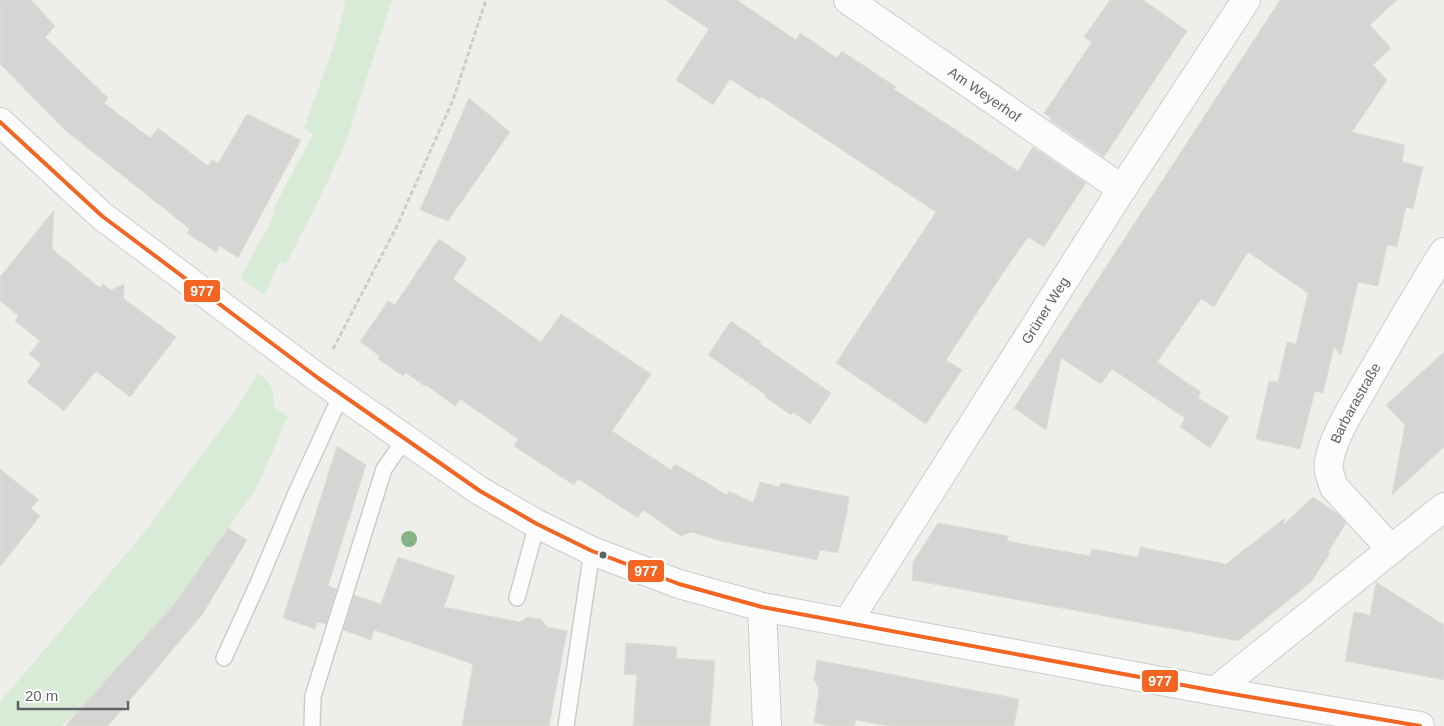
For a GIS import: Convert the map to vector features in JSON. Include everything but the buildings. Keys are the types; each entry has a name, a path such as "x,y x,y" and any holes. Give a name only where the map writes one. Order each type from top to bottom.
{"street":[{"name":"Am Weyerhof","path":"848,0 1122,189"},
{"name":"Grüner Weg","path":"846,623 1122,189 1246,0"},
{"path":"0,122 102,216 341,395 480,491 537,524 592,551 680,584 762,607 1404,724"},
{"name":"Barbarastraße","path":"1391,548 1334,487 1328,463 1333,444 1355,403 1415,297 1444,252"},
{"path":"1215,691 1444,506"},
{"path":"762,607 767,726"}],"lane":[{"path":"224,658 341,395"},
{"path":"312,726 313,696 384,469 406,439"},
{"path":"517,598 537,524"},
{"path":"566,726 592,551"}],"path":[{"path":"318,378 397,226 453,100 486,0"}],"green space":[{"path":"344,0 392,0 345,145 286,264 280,261 264,295 240,278 276,212 273,209 313,134 304,128 334,45 346,1"},
{"path":"258,373 272,387 274,407 288,416 256,489 175,603 82,707 62,726 0,726 0,702 144,533 238,406"}],"transit line":[{"name":"977","path":"0,122 102,216 318,378 480,491 537,524 592,551 679,584 762,607 1215,691 1420,726"}]}
